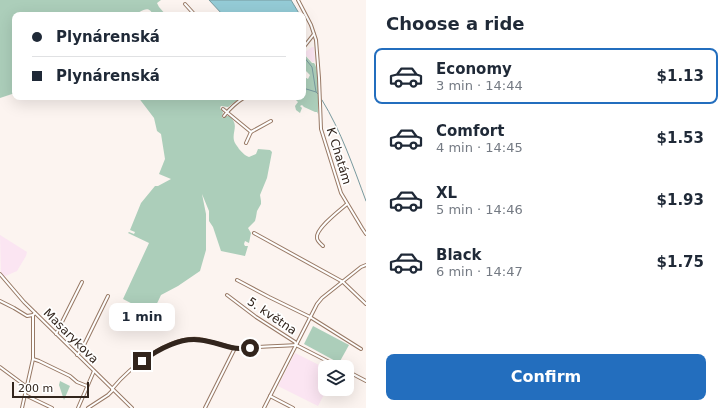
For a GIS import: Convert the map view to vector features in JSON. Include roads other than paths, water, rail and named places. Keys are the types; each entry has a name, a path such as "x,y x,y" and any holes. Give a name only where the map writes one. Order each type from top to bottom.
{"street":[{"name":"K Chatám","path":"298,0 304,12"},
{"path":"185,4 192,12"},
{"name":"K Chatám","path":"306,15 316,40 321,129 341,193 366,234"},
{"path":"306,44 314,34"},
{"path":"224,116 241,100"},
{"path":"223,109 251,132"},
{"path":"246,143 251,132 270,121"},
{"path":"323,246 317,238 317,233 347,204"},
{"path":"254,233 343,282 366,304"},
{"name":"5. května","path":"227,295 256,317 294,342 296,345 319,301 366,265"},
{"name":"Masarykova","path":"0,274 34,314 132,408"},
{"path":"237,280 310,317 361,349"},
{"path":"56,334 82,282"},
{"path":"77,355 82,349 108,296"},
{"path":"0,301 27,316 34,314 33,359 22,408"},
{"path":"88,408 108,395 119,379 134,366 158,350 183,341 199,339 235,348 296,345 325,360"},
{"path":"264,408 296,345"},
{"path":"205,408 235,348"},
{"path":"33,359 70,376 77,382 87,386"},
{"path":"0,367 27,386"},
{"path":"78,408 94,371"},
{"path":"354,375 366,381"},
{"path":"25,394 52,408"},
{"path":"270,396 293,408"}],"water":[{"path":"209,0 291,0 298,12 220,12"}],"waterway":[{"path":"306,60 312,67 316,92 318,94"},
{"path":"306,89 316,92"},
{"path":"322,100 341,136 366,201"}]}
